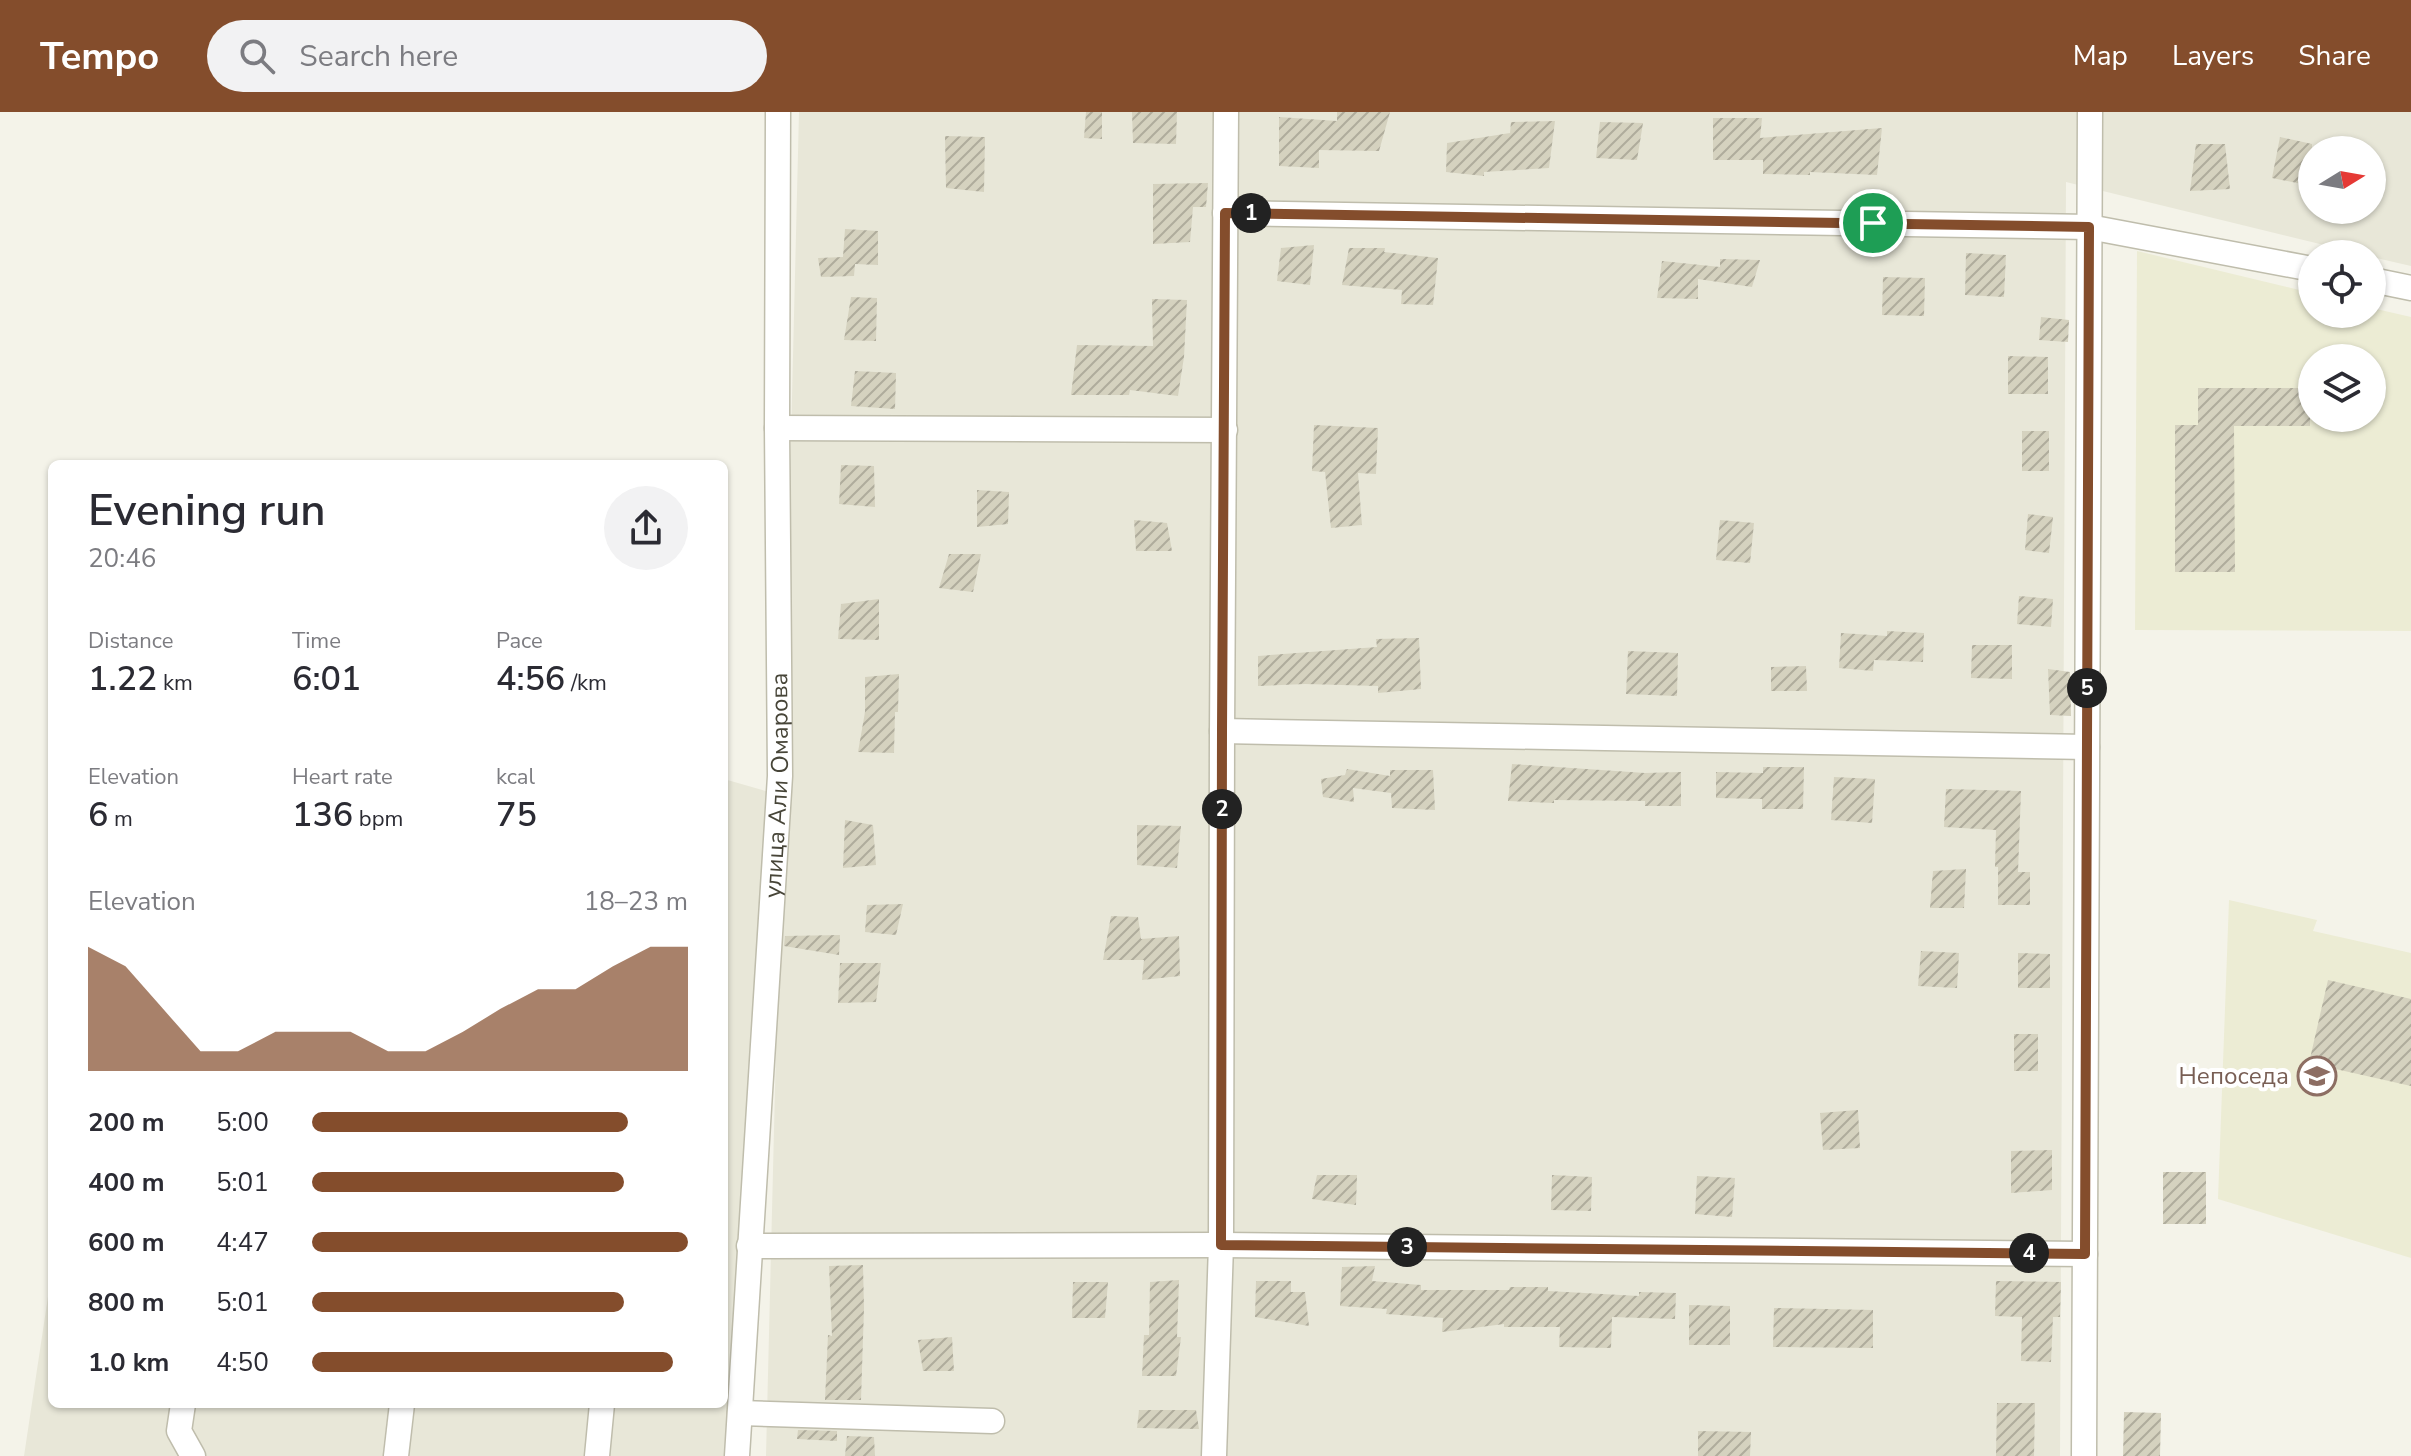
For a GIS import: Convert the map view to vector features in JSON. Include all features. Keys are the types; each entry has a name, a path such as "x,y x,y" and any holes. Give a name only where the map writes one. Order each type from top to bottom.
{"street":[{"name":"улица Али Омарова","path":"737,1456 780,776 778,112"},
{"path":"1214,1456 1221,1245 1226,112"},
{"path":"2084,1456 2090,112"},
{"path":"1225,213 2089,227 2298,266"},
{"path":"2386,283 2411,288"},
{"path":"777,428 1225,430"},
{"path":"1222,731 2087,747"},
{"path":"749,1246 1221,1245 2085,1254"},
{"path":"182,1408 179,1431 193,1456"},
{"path":"396,1456 402,1408"},
{"path":"597,1456 602,1408"},
{"path":"740,1413 992,1421"}],"shaded area":[{"path":"799,112 2411,112 2411,266 2386,260 2386,240 2304,240 2066,182 2060,1456 766,1456"},
{"path":"2137,251 2298,290 2298,328 2386,328 2386,311 2411,317 2411,631 2135,630"},
{"path":"728,780 769,792 729,1456 24,1456 48,1297 48,1408 728,1408"},
{"name":"Непоседа","path":"2229,900 2317,920 2313,931 2411,953 2411,1258 2218,1199"}],"building":[{"path":"1086,112 1102,112 1102,139 1084,138"},
{"path":"1132,112 1177,112 1176,144 1133,143"},
{"path":"1337,112 1390,112 1379,151 1319,150 1319,168 1279,166 1279,117 1337,121"},
{"path":"1713,118 1762,118 1760,138 1882,128 1877,175 1810,172 1810,175 1763,174 1763,160 1713,160"},
{"path":"1555,121 1549,168 1484,172 1484,176 1446,172 1447,143 1510,133 1511,122"},
{"path":"1600,122 1643,123 1637,160 1596,158"},
{"path":"945,136 985,137 984,192 946,188"},
{"path":"2280,137 2298,141 2298,183 2272,178"},
{"path":"2196,144 2225,144 2230,189 2190,191"},
{"path":"1208,183 1206,207 1193,207 1190,242 1153,244 1153,184"},
{"path":"845,229 878,231 878,265 855,264 854,276 821,277 818,258 843,257"},
{"path":"1314,245 1310,285 1277,281 1281,248"},
{"path":"1349,248 1385,248 1384,252 1438,258 1433,305 1401,304 1402,290 1342,285"},
{"path":"1966,253 2006,255 2004,297 1965,295"},
{"path":"1720,259 1760,260 1752,287 1698,279 1698,299 1657,298 1662,261 1720,267"},
{"path":"1883,277 1925,278 1924,316 1882,315"},
{"path":"851,297 877,298 876,341 844,340"},
{"path":"1152,299 1187,300 1178,396 1130,390 1129,395 1071,395 1077,345 1153,346"},
{"path":"2041,317 2069,320 2068,342 2039,340"},
{"path":"2008,356 2048,357 2048,394 2008,394"},
{"path":"855,371 896,373 895,409 851,406"},
{"path":"2198,388 2298,388 2298,426 2234,426 2235,572 2175,572 2175,425 2198,425"},
{"path":"1314,425 1378,428 1376,474 1358,473 1362,525 1331,528 1325,472 1312,471"},
{"path":"2022,431 2049,431 2049,471 2022,471"},
{"path":"841,465 874,466 875,507 839,504"},
{"path":"977,490 1009,492 1008,524 977,527"},
{"path":"2028,514 2053,517 2049,553 2025,550"},
{"path":"1134,520 1167,523 1172,551 1136,551"},
{"path":"1720,520 1754,523 1750,563 1716,560"},
{"path":"949,554 981,554 973,592 939,588"},
{"path":"2019,596 2053,599 2051,627 2017,624"},
{"path":"879,599 879,640 838,639 841,604"},
{"path":"1887,631 1924,633 1923,662 1874,660 1873,671 1839,668 1841,633 1887,636"},
{"path":"1419,638 1421,689 1378,693 1378,686 1258,686 1258,656 1377,647 1376,639"},
{"path":"1972,645 2012,645 2012,679 1971,678"},
{"path":"1628,651 1678,653 1677,696 1626,694"},
{"path":"1806,666 1807,691 1771,691 1771,667"},
{"path":"2048,669 2070,672 2071,716 2050,715"},
{"path":"899,674 894,753 858,752 865,712 865,677"},
{"path":"1512,764 1645,773 1681,772 1681,806 1645,806 1645,801 1508,801"},
{"path":"1763,767 1804,767 1803,809 1762,809 1762,799 1716,798 1716,772 1763,773"},
{"path":"1347,769 1390,776 1390,770 1433,770 1435,810 1392,808 1391,793 1353,788 1354,802 1323,797 1321,779 1345,775"},
{"path":"1834,777 1875,779 1872,823 1831,820"},
{"path":"1946,789 2021,791 2018,872 2030,872 2030,905 1998,905 1996,830 1944,827"},
{"path":"845,820 873,825 876,865 843,868"},
{"path":"1137,825 1181,826 1177,868 1137,865"},
{"path":"1966,869 1964,908 1930,908 1933,871"},
{"path":"903,904 896,935 865,932 867,905"},
{"path":"1111,916 1138,917 1141,939 1179,936 1180,976 1142,980 1144,960 1103,960"},
{"path":"840,935 839,955 784,946 785,936"},
{"path":"1921,951 1959,953 1957,988 1918,986"},
{"path":"2018,953 2050,954 2050,988 2018,988"},
{"path":"840,963 881,963 876,1002 838,1003"},
{"path":"2328,980 2411,999 2411,1086 2309,1063"},
{"path":"2014,1034 2038,1034 2038,1071 2014,1071"},
{"path":"1858,1110 1860,1148 1823,1150 1820,1113"},
{"path":"2052,1150 2052,1190 2011,1193 2011,1151"},
{"path":"2163,1172 2206,1172 2206,1224 2163,1224"},
{"path":"1317,1175 1357,1175 1356,1205 1312,1199"},
{"path":"1552,1175 1592,1177 1591,1211 1551,1210"},
{"path":"1697,1176 1735,1178 1732,1217 1695,1214"},
{"path":"863,1265 861,1400 825,1400 828,1335 832,1336 829,1266"},
{"path":"1375,1266 1372,1281 1421,1285 1421,1290 1548,1287 1548,1291 1639,1296 1639,1292 1676,1293 1675,1319 1612,1317 1611,1348 1559,1347 1560,1327 1504,1327 1504,1324 1442,1332 1443,1318 1386,1314 1387,1309 1340,1306 1342,1267"},
{"path":"1179,1280 1177,1337 1181,1337 1176,1376 1142,1376 1144,1335 1149,1335 1150,1282"},
{"path":"1256,1281 1291,1281 1291,1292 1305,1292 1309,1326 1255,1317"},
{"path":"1996,1281 2061,1282 2060,1317 2053,1317 2051,1362 2021,1361 2022,1317 1995,1316"},
{"path":"1073,1282 1108,1282 1105,1318 1072,1318"},
{"path":"1689,1305 1730,1306 1730,1345 1689,1345"},
{"path":"1774,1308 1873,1310 1873,1348 1773,1347"},
{"path":"952,1337 954,1371 923,1371 918,1340"},
{"path":"1997,1403 2035,1403 2034,1456 1996,1456"},
{"path":"1139,1410 1196,1410 1199,1429 1137,1428"},
{"path":"2124,1412 2161,1413 2160,1456 2123,1456"},
{"path":"798,1430 837,1431 837,1441 797,1439"},
{"path":"1698,1431 1751,1432 1750,1456 1698,1456"},
{"path":"847,1436 874,1437 875,1456 845,1456"}],"place":[{"name":"Непоседа","path":"2317,1076"}],"route":[{"path":"1225,213 1873,223 2089,227 2085,1254 1221,1245 1225,213"}]}
